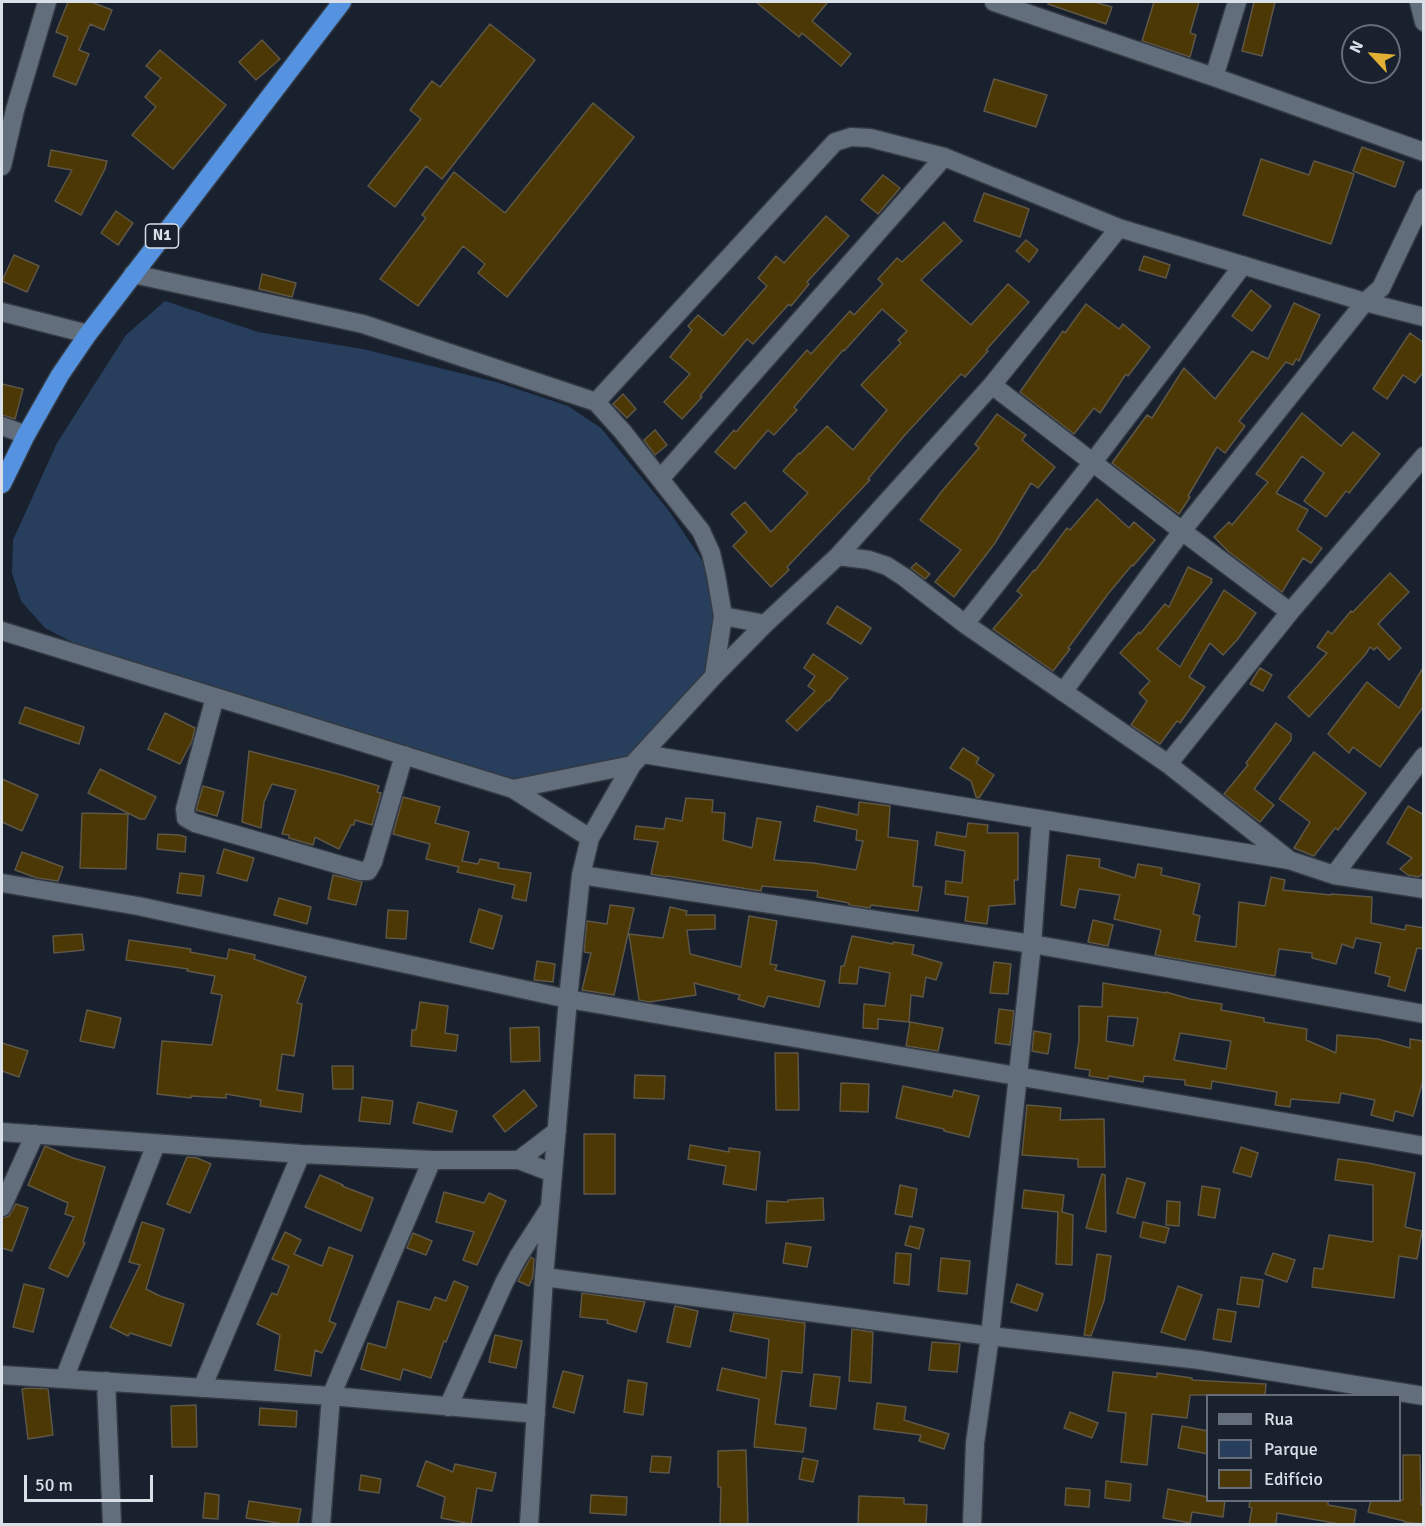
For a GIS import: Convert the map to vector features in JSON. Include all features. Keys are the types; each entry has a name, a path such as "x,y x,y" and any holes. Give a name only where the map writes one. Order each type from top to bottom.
{"highway":[{"name":"N1","path":"2,484 26,435 60,375 88,334 342,2"}],"street":[{"path":"2,166 15,110 47,2"},
{"path":"994,2 1424,152"},
{"path":"1214,77 1236,2"},
{"path":"1419,2 1424,21"},
{"path":"596,402 835,142 851,137 870,138 944,157 1119,228 1365,302 1420,312"},
{"path":"660,479 944,157"},
{"path":"1064,692 1182,531 1365,302 1381,288 1424,198"},
{"path":"529,1524 544,1277 556,1131 581,874 590,838 638,760 714,676 765,624 838,556 992,385 1119,228"},
{"path":"965,624 1093,462 1243,265"},
{"path":"133,274 363,324 596,402 623,432 700,531 711,553 723,616 714,676"},
{"path":"2,312 88,334"},
{"path":"992,385 1290,612"},
{"path":"2,426 26,435"},
{"path":"1168,765 1290,612 1424,456"},
{"path":"838,556 869,560 887,566 904,577 965,624 1168,765 1289,860"},
{"path":"723,616 765,624"},
{"path":"2,631 513,789 590,838"},
{"path":"216,697 185,809 186,818 195,823 361,871 368,871 373,862 404,755"},
{"path":"1334,875 1424,756"},
{"path":"513,789 638,760 1041,819 1289,860 1334,875 1424,889"},
{"path":"972,1524 975,1443 990,1336 1032,944 1041,819"},
{"path":"581,874 1032,944 1424,1014"},
{"path":"2,883 138,906 568,999 1424,1146"},
{"path":"519,1160 556,1131"},
{"path":"2,1132 301,1154 432,1160 519,1160 553,1173"},
{"path":"2,1207 35,1134"},
{"path":"64,1379 156,1144"},
{"path":"202,1388 301,1154"},
{"path":"321,1524 331,1396 432,1160"},
{"path":"448,1407 508,1275 550,1207"},
{"path":"544,1277 990,1336 1200,1360 1424,1396"},
{"path":"2,1375 331,1396 536,1414"},
{"path":"106,1381 112,1524"}],"green space":[{"path":"165,301 258,332 363,349 496,382 568,406 601,428 669,511 710,572 715,641 706,675 628,759 513,783 91,652 45,628 21,601 12,573 13,540 57,443 126,335"}],"building":[{"path":"68,2 91,2 112,10 104,30 90,24 79,50 89,54 76,85 53,76 68,37 56,32"},
{"path":"756,2 828,2 812,21 851,54 841,66 802,33 799,37"},
{"path":"1048,2 1094,2 1112,7 1106,24 1048,4"},
{"path":"1154,2 1199,2 1190,33 1196,35 1190,57 1142,41"},
{"path":"1254,2 1275,2 1262,56 1242,51"},
{"path":"490,24 535,60 442,179 426,166 395,207 368,186 421,119 410,110 432,81 440,87"},
{"path":"262,40 280,59 256,80 239,62"},
{"path":"160,50 226,105 173,169 132,135 156,107 145,97 161,78 146,66"},
{"path":"994,79 1047,95 1036,127 984,111"},
{"path":"593,103 634,137 507,297 478,273 485,264 463,246 418,306 380,279 426,218 422,215 454,172 505,213"},
{"path":"1362,147 1404,162 1395,187 1353,171"},
{"path":"51,150 107,161 81,215 55,201 72,170 48,166"},
{"path":"1261,159 1309,175 1314,161 1354,174 1331,244 1243,215"},
{"path":"883,175 900,188 878,214 861,200"},
{"path":"984,193 1029,209 1020,237 974,221"},
{"path":"116,211 133,223 118,245 101,233"},
{"path":"826,216 849,236 807,282 809,284 791,306 789,304 753,344 747,339 682,419 664,402 690,374 670,357 692,330 688,326 698,315 723,336 767,286 758,278 776,256 784,263"},
{"path":"944,222 962,241 921,280 971,325 1008,284 1029,302 965,377 961,374 904,436 868,479 870,480 787,567 789,570 771,587 733,546 747,532 731,514 745,502 771,532 808,493 783,471 799,453 827,426 853,450 887,410 861,385 901,343 898,340 907,331 882,309 794,407 797,410 774,435 768,430 735,469 715,452 734,430 736,432 807,350 811,354 850,311 854,315 883,284 878,279 897,258 902,262"},
{"path":"1026,240 1038,250 1029,262 1016,251"},
{"path":"14,255 39,266 27,292 2,281"},
{"path":"1144,256 1170,265 1166,278 1139,270"},
{"path":"262,274 296,283 292,297 259,289"},
{"path":"1251,290 1271,306 1252,331 1232,316"},
{"path":"1294,303 1320,315 1299,361 1296,359 1293,365 1286,362 1239,421 1245,426 1225,453 1217,447 1179,514 1112,463 1147,415 1152,418 1184,368 1215,399 1252,351 1268,359"},
{"path":"1086,304 1119,329 1123,324 1150,347 1128,376 1126,374 1100,413 1094,408 1074,434 1020,392 1063,331 1065,333"},
{"path":"1410,333 1424,343 1424,371 1415,383 1403,375 1387,399 1373,389"},
{"path":"2,384 23,389 15,419 2,415"},
{"path":"623,394 636,409 627,418 613,404"},
{"path":"1302,413 1341,446 1353,432 1380,454 1349,493 1346,491 1326,517 1304,501 1324,473 1302,456 1276,493 1308,510 1297,530 1322,548 1311,563 1303,558 1282,592 1229,552 1214,537 1229,522 1232,525 1268,482 1256,474"},
{"path":"997,414 1026,435 1022,440 1055,467 1038,488 1031,483 995,543 954,597 935,582 961,550 920,520 979,448 975,444"},
{"path":"655,430 667,445 655,455 644,440"},
{"path":"1097,499 1129,528 1134,522 1155,540 1108,594 1053,671 993,629 1022,595 1017,591 1067,528 1070,530"},
{"path":"916,563 930,574 925,579 911,568"},
{"path":"1188,567 1212,579 1212,582 1157,649 1180,667 1224,590 1256,613 1223,655 1210,643 1189,677 1205,687 1180,723 1177,721 1160,744 1131,725 1147,701 1139,693 1150,681 1120,653 1139,632 1140,634 1165,604 1169,607"},
{"path":"1390,573 1409,592 1378,624 1401,648 1389,660 1377,647 1374,650 1370,647 1309,717 1288,697 1327,653 1317,647 1328,631 1332,634 1351,611 1353,612"},
{"path":"837,606 871,628 861,644 827,623"},
{"path":"813,654 848,678 829,701 797,731 786,721 815,691 808,686 815,676 804,668"},
{"path":"1424,666 1424,706 1380,767 1353,747 1349,753 1328,734 1367,682 1399,708"},
{"path":"1260,668 1272,675 1263,691 1250,684"},
{"path":"25,707 84,727 79,744 19,723"},
{"path":"165,713 195,728 192,741 180,764 148,749"},
{"path":"1276,723 1291,734 1291,740 1254,789 1274,805 1260,822 1224,794 1248,765 1246,763"},
{"path":"963,748 979,758 976,763 994,775 979,798 976,797 971,781 950,768"},
{"path":"249,751 379,786 377,792 381,793 372,825 355,820 339,849 315,837 313,845 289,838 289,835 282,834 296,790 272,784 264,802 261,828 242,822"},
{"path":"1314,752 1366,793 1338,830 1335,828 1314,856 1294,848 1310,822 1279,799"},
{"path":"100,769 156,797 145,819 140,819 88,793"},
{"path":"2,779 38,795 22,831 2,822"},
{"path":"203,786 224,792 217,816 196,810"},
{"path":"403,797 440,807 435,823 469,832 462,861 478,864 480,859 499,863 498,868 531,873 526,901 512,898 515,885 457,872 459,867 426,859 430,844 393,834"},
{"path":"686,798 713,800 712,812 725,813 723,840 752,848 757,818 781,822 774,860 814,863 856,870 863,841 856,840 857,830 814,821 817,806 858,815 859,802 890,806 888,837 918,841 913,886 922,887 918,911 871,905 870,908 849,905 849,903 817,897 818,891 762,886 761,891 651,874 658,842 634,839 636,826 664,829 666,818 682,821"},
{"path":"1408,806 1424,815 1424,872 1419,877 1408,875 1400,869 1412,858 1387,843"},
{"path":"82,813 128,814 126,869 80,868"},
{"path":"968,823 988,825 987,833 1018,833 1018,880 1014,880 1015,904 989,906 987,924 965,921 968,897 945,894 946,881 962,883 965,851 935,845 937,832 966,837"},
{"path":"158,834 186,837 185,852 157,849"},
{"path":"224,849 254,858 247,881 217,873"},
{"path":"22,852 63,867 58,881 37,878 15,870"},
{"path":"1067,855 1100,859 1099,867 1135,878 1138,864 1162,868 1161,875 1200,884 1193,914 1200,916 1195,941 1236,947 1239,902 1265,906 1271,877 1285,880 1283,890 1372,897 1371,923 1405,930 1406,925 1424,928 1424,949 1417,948 1405,991 1388,986 1390,977 1375,973 1381,943 1356,938 1353,948 1342,944 1336,964 1312,958 1312,953 1279,949 1275,976 1155,955 1161,930 1114,919 1120,895 1079,889 1075,908 1061,905"},
{"path":"180,873 204,876 201,896 177,893"},
{"path":"333,875 362,882 356,905 328,899"},
{"path":"279,898 311,907 307,924 274,915"},
{"path":"610,905 634,908 614,995 582,990 591,953 584,952 587,921 607,924"},
{"path":"670,907 687,911 686,915 715,915 715,929 687,930 690,954 741,967 749,916 777,921 770,964 777,965 775,970 825,981 819,1007 768,996 764,1007 738,999 740,995 694,983 696,995 649,1002 639,1000 629,934 663,938"},
{"path":"479,909 502,916 493,949 470,942"},
{"path":"388,910 408,911 406,939 386,938"},
{"path":"1093,920 1113,925 1108,946 1088,942"},
{"path":"82,934 84,950 54,953 53,936"},
{"path":"852,936 893,944 893,942 914,945 912,954 942,963 936,980 926,977 923,997 911,995 909,1022 878,1019 878,1029 863,1028 864,1004 885,1006 890,973 859,967 857,984 839,983 841,966 844,966"},
{"path":"129,940 191,949 190,952 227,959 229,949 255,955 254,959 306,977 297,1003 302,1004 294,1056 282,1054 277,1090 303,1094 301,1112 260,1106 261,1100 226,1094 226,1098 191,1096 191,1098 157,1094 162,1041 212,1045 222,995 211,993 215,976 187,971 188,969 126,960"},
{"path":"537,961 555,964 553,982 534,980"},
{"path":"994,962 1011,964 1008,994 990,993"},
{"path":"1103,983 1166,992 1190,999 1222,1004 1221,1010 1264,1018 1264,1022 1307,1029 1306,1040 1336,1053 1337,1035 1378,1039 1410,1048 1410,1039 1424,1041 1424,1077 1413,1116 1395,1111 1393,1121 1371,1115 1375,1100 1341,1093 1339,1103 1291,1099 1290,1107 1275,1105 1277,1092 1212,1081 1211,1089 1185,1085 1185,1080 1144,1076 1143,1082 1109,1076 1108,1079 1089,1076 1090,1070 1075,1068 1079,1040 1079,1006 1102,1007","holes":["1108,1016 1138,1018 1133,1046 1106,1041","1180,1033 1231,1041 1226,1069 1174,1060"]},
{"path":"420,1002 448,1006 445,1033 458,1035 456,1051 411,1046 412,1030 416,1030"},
{"path":"999,1009 1014,1011 1010,1045 995,1043"},
{"path":"87,1010 121,1018 114,1048 80,1041"},
{"path":"910,1022 943,1028 938,1051 906,1046"},
{"path":"539,1027 540,1061 511,1062 510,1028"},
{"path":"1034,1031 1051,1034 1048,1054 1032,1051"},
{"path":"2,1043 28,1051 19,1077 2,1071"},
{"path":"775,1053 798,1053 799,1110 776,1110"},
{"path":"332,1066 353,1066 353,1089 333,1089"},
{"path":"635,1075 665,1076 664,1099 634,1098"},
{"path":"841,1083 869,1084 868,1112 840,1111"},
{"path":"903,1086 952,1097 954,1090 979,1096 969,1137 896,1118"},
{"path":"524,1090 537,1106 505,1132 493,1116"},
{"path":"362,1097 393,1101 390,1124 359,1121"},
{"path":"418,1102 457,1111 452,1132 413,1123"},
{"path":"1027,1105 1061,1108 1060,1120 1104,1119 1105,1167 1078,1167 1078,1159 1022,1155"},
{"path":"584,1134 615,1134 615,1194 584,1194"},
{"path":"690,1145 729,1152 729,1148 760,1152 756,1190 723,1184 726,1166 688,1159"},
{"path":"45,1146 73,1158 105,1167 83,1242 85,1243 68,1277 49,1268 74,1217 65,1214 68,1203 28,1185"},
{"path":"1241,1147 1258,1153 1251,1177 1233,1172"},
{"path":"187,1157 197,1158 211,1164 190,1213 167,1204"},
{"path":"1338,1159 1415,1173 1405,1227 1422,1231 1417,1259 1399,1256 1394,1298 1312,1287 1314,1268 1323,1269 1329,1235 1373,1242 1373,1185 1335,1180"},
{"path":"1102,1174 1105,1175 1106,1232 1086,1228"},
{"path":"320,1175 373,1198 361,1231 305,1207"},
{"path":"1127,1178 1145,1183 1135,1218 1117,1213"},
{"path":"900,1185 917,1189 912,1217 895,1214"},
{"path":"1202,1186 1220,1189 1215,1218 1198,1215"},
{"path":"1024,1190 1064,1195 1062,1212 1073,1215 1072,1265 1056,1264 1058,1212 1022,1208"},
{"path":"444,1192 484,1203 489,1193 506,1201 477,1265 463,1260 474,1232 436,1222"},
{"path":"823,1198 824,1220 766,1223 767,1201 788,1202 788,1200"},
{"path":"1167,1201 1180,1202 1179,1226 1166,1225"},
{"path":"16,1204 28,1208 12,1251 2,1248 2,1218 9,1216"},
{"path":"142,1222 164,1229 146,1289 184,1304 171,1346 130,1333 128,1336 110,1327 140,1265 129,1262"},
{"path":"1143,1222 1169,1228 1165,1243 1140,1237"},
{"path":"910,1226 924,1229 919,1249 905,1245"},
{"path":"285,1232 301,1240 294,1254 322,1266 329,1247 353,1256 329,1321 336,1324 322,1353 315,1350 311,1376 275,1370 280,1335 257,1324 272,1293 277,1295 289,1266 272,1259"},
{"path":"413,1233 432,1241 426,1255 407,1248"},
{"path":"786,1243 811,1247 807,1267 783,1263"},
{"path":"896,1253 911,1254 909,1285 894,1283"},
{"path":"1273,1253 1295,1260 1287,1282 1265,1274"},
{"path":"1097,1254 1111,1256 1104,1301 1091,1336 1084,1335"},
{"path":"531,1257 534,1259 533,1276 529,1286 518,1281"},
{"path":"941,1258 970,1261 967,1294 938,1291"},
{"path":"1241,1277 1263,1280 1259,1307 1237,1304"},
{"path":"454,1281 468,1287 446,1342 444,1341 431,1378 403,1369 400,1380 361,1369 368,1343 386,1348 398,1301 430,1310 435,1297 446,1301"},
{"path":"24,1284 44,1289 33,1332 13,1327"},
{"path":"1017,1284 1043,1294 1037,1311 1011,1302"},
{"path":"1178,1286 1202,1295 1185,1340 1161,1332"},
{"path":"582,1293 645,1302 636,1332 607,1323 608,1320 580,1317"},
{"path":"675,1306 698,1311 690,1347 667,1342"},
{"path":"1218,1309 1236,1312 1231,1342 1213,1339"},
{"path":"734,1313 805,1323 802,1373 782,1371 775,1424 806,1428 803,1452 754,1447 759,1399 717,1390 722,1368 766,1378 769,1339 730,1331"},
{"path":"852,1329 873,1332 871,1383 849,1381"},
{"path":"495,1335 522,1341 516,1368 489,1362"},
{"path":"932,1342 960,1344 957,1372 929,1370"},
{"path":"563,1371 583,1376 574,1413 553,1407"},
{"path":"1113,1372 1157,1377 1157,1373 1192,1378 1192,1380 1266,1384 1265,1394 1190,1395 1187,1418 1152,1414 1147,1465 1121,1462 1126,1413 1108,1411"},
{"path":"814,1374 840,1377 836,1409 810,1406"},
{"path":"628,1380 647,1383 643,1415 624,1412"},
{"path":"22,1389 48,1389 53,1435 28,1439"},
{"path":"877,1403 906,1407 904,1420 949,1434 944,1449 919,1441 921,1435 874,1429"},
{"path":"196,1405 197,1447 172,1447 171,1406"},
{"path":"260,1408 297,1411 296,1427 259,1425"},
{"path":"1070,1412 1098,1423 1092,1438 1064,1428"},
{"path":"1182,1426 1206,1431 1206,1454 1178,1448"},
{"path":"746,1450 748,1524 720,1524 721,1487 718,1487 718,1451"},
{"path":"1403,1455 1420,1455 1421,1505 1424,1505 1424,1524 1404,1522 1368,1512 1370,1502 1401,1502 1403,1500"},
{"path":"652,1456 671,1457 669,1473 650,1472"},
{"path":"803,1458 818,1461 813,1482 799,1479"},
{"path":"426,1461 453,1472 455,1464 496,1473 492,1491 477,1488 471,1524 441,1518 445,1497 417,1486"},
{"path":"361,1475 381,1479 379,1493 359,1490"},
{"path":"1106,1481 1131,1484 1130,1501 1105,1498"},
{"path":"1066,1488 1090,1490 1089,1507 1065,1505"},
{"path":"1168,1489 1206,1497 1206,1502 1225,1502 1223,1517 1192,1512 1190,1523 1163,1518"},
{"path":"205,1493 219,1495 218,1519 203,1518"},
{"path":"591,1495 627,1497 626,1515 590,1513"},
{"path":"859,1496 904,1498 904,1504 927,1505 926,1524 858,1524"},
{"path":"249,1501 301,1509 298,1524 246,1518"},
{"path":"1250,1502 1328,1502 1328,1505 1356,1510 1354,1524 1340,1524 1277,1513 1276,1524 1249,1524 1252,1508 1249,1507"}]}
